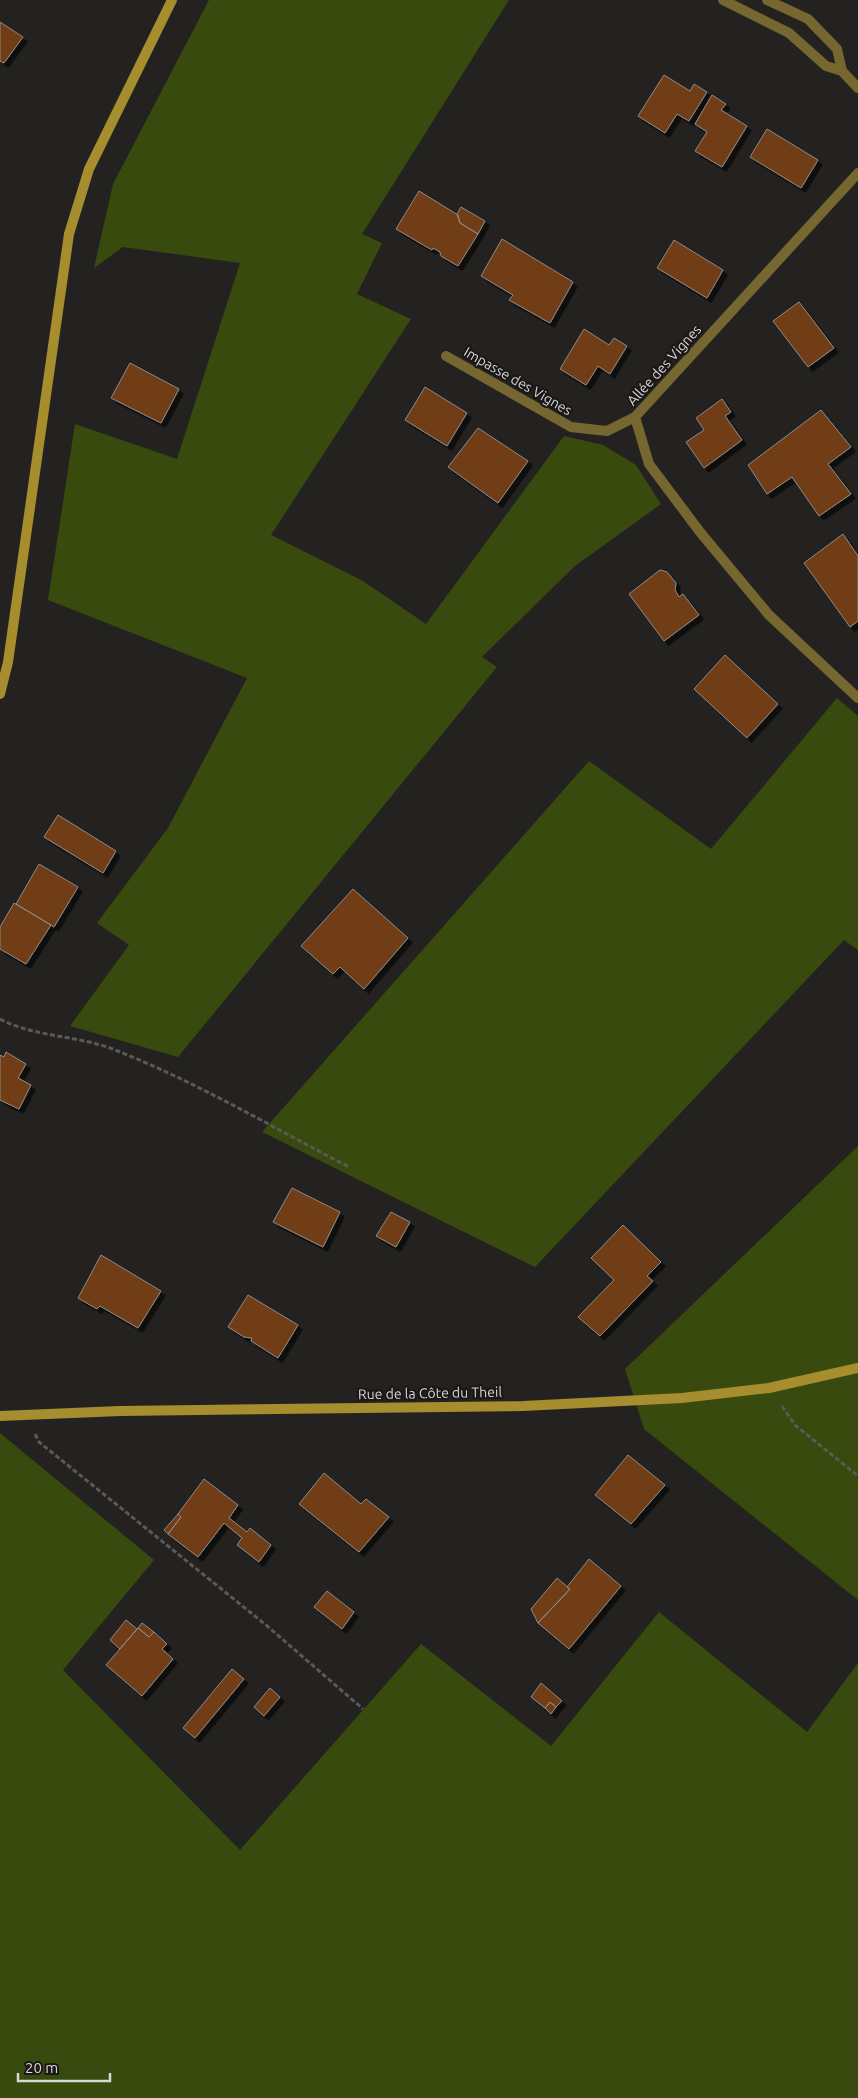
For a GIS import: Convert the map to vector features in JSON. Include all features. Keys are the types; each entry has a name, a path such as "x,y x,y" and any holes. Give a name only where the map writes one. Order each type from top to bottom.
{"street":[{"path":"0,694 8,662 69,234 89,169 172,0"},
{"path":"723,0 789,33 826,66 842,71 858,88"},
{"path":"767,0 808,19 837,49 842,71"},
{"name":"Allée des Vignes","path":"858,173 635,417 649,464 700,532 770,615 858,698"},
{"name":"Impasse des Vignes","path":"446,356 571,426 607,431 635,417"},
{"name":"Rue de la Côte du Theil","path":"0,1416 120,1411 523,1406 682,1398 769,1388 858,1368"}],"path":[{"path":"0,1019 15,1027 108,1048 183,1080 349,1168"},
{"path":"769,1388 795,1425 858,1476"},
{"path":"25,1415 39,1442 266,1625 363,1709"}],"green space":[{"path":"209,0 509,0 362,234 382,243 357,294 411,319 271,535 363,581 426,624 564,436 603,445 636,465 661,504 575,566 482,657 497,667 178,1057 70,1026 129,945 97,923 168,828 247,678 48,600 75,424 177,459 240,263 123,247 94,268 113,184"},
{"path":"837,698 858,716 858,950 844,940 535,1267 262,1132 589,761 711,849"},
{"path":"858,1146 858,1600 644,1429 625,1369"},
{"path":"0,1433 154,1560 63,1670 240,1850 421,1644 551,1746 659,1612 807,1732 858,1663 858,2098 0,2098"}],"building":[{"path":"0,22 23,37 4,63 0,61"},
{"path":"664,75 690,91 694,84 707,92 689,121 677,114 665,133 638,116"},
{"path":"712,95 726,104 721,110 747,126 722,167 695,151 707,132 695,124"},
{"path":"767,129 818,160 801,188 750,157"},
{"path":"419,191 458,215 460,223 478,234 458,266 441,256 440,252 433,248 432,250 396,229"},
{"path":"461,207 485,221 478,234 460,223 457,214"},
{"path":"502,239 573,282 550,323 509,300 513,295 481,276"},
{"path":"674,240 723,270 707,298 657,268"},
{"path":"799,302 834,348 808,367 773,321"},
{"path":"584,329 609,345 614,338 627,346 610,374 598,366 586,385 560,369"},
{"path":"130,363 179,389 161,423 111,398"},
{"path":"425,387 467,413 447,446 405,420"},
{"path":"722,399 731,412 725,416 742,440 704,468 686,442 704,430 696,418"},
{"path":"821,410 851,447 828,464 851,494 819,516 792,477 767,494 748,465"},
{"path":"478,428 528,461 498,503 448,467"},
{"path":"843,534 858,556 858,621 850,627 804,563"},
{"path":"660,570 667,572 676,583 675,590 679,597 683,594 699,615 664,641 629,594"},
{"path":"725,655 778,704 747,738 694,689"},
{"path":"58,815 116,851 103,873 44,837"},
{"path":"39,864 78,887 54,927 16,904"},
{"path":"353,889 408,938 364,989 340,967 333,974 301,946"},
{"path":"14,903 51,925 26,964 0,949 0,927"},
{"path":"6,1052 26,1064 18,1078 31,1085 19,1109 0,1100 0,1055 4,1057"},
{"path":"292,1188 340,1212 323,1247 273,1222"},
{"path":"391,1212 410,1222 396,1247 376,1236"},
{"path":"623,1225 661,1262 647,1276 653,1281 600,1336 578,1317 614,1280 591,1258"},
{"path":"101,1255 161,1291 138,1328 100,1306 97,1309 78,1298"},
{"path":"248,1295 298,1325 278,1358 251,1341 252,1338 244,1337 228,1327"},
{"path":"628,1455 665,1485 631,1524 595,1495"},
{"path":"324,1473 361,1504 366,1499 389,1517 359,1552 299,1504"},
{"path":"204,1479 238,1505 229,1518 247,1532 250,1528 271,1545 259,1562 237,1545 242,1538 224,1523 198,1557 168,1534 181,1517 178,1514"},
{"path":"178,1514 181,1517 168,1534 164,1530"},
{"path":"589,1559 621,1586 569,1649 538,1623 570,1589 567,1587"},
{"path":"557,1578 570,1589 538,1623 531,1609"},
{"path":"327,1591 354,1612 342,1629 314,1607"},
{"path":"126,1620 137,1629 120,1649 110,1640"},
{"path":"142,1623 154,1632 149,1637 138,1628"},
{"path":"138,1628 149,1637 154,1632 167,1644 162,1649 173,1659 142,1696 106,1665"},
{"path":"232,1669 244,1679 195,1738 183,1728"},
{"path":"541,1683 562,1701 556,1707 550,1702 545,1708 531,1697"},
{"path":"270,1688 280,1697 264,1716 254,1707"},
{"path":"550,1702 556,1707 551,1714 545,1708"}]}
